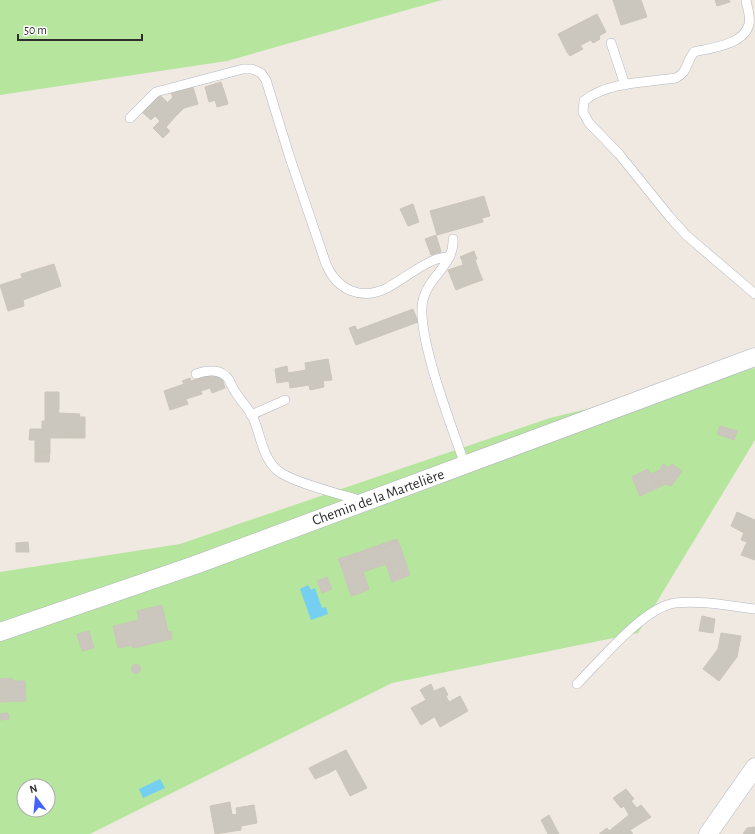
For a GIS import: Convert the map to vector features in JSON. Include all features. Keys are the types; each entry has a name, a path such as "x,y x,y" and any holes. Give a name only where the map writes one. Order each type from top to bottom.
{"street":[{"name":"Chemin de la Martelière","path":"0,632 195,565 755,357"},
{"path":"708,834 755,767"}],"lane":[{"path":"746,0 750,24 746,33 737,39 694,52 683,74 676,78 625,85 593,93 584,101 583,112 589,123 619,154 686,235 755,294"},
{"path":"612,43 625,85"},
{"path":"130,118 156,92 243,69 252,69 261,73 271,90 289,155 326,264 336,282 350,291 359,293 385,289 433,260 450,256"},
{"path":"453,239 454,248 450,256 431,280 425,291 422,302 422,313 427,346 465,465"},
{"path":"196,374 213,371 221,373 228,378 235,392 251,415 268,458 276,470 285,476 304,483 366,502"},
{"path":"251,415 285,400"},
{"path":"577,684 640,621 659,607 675,603 702,603 755,609"}],"green space":[{"path":"0,0 442,0 227,61 0,95"},
{"path":"755,368 755,440 638,633 392,683 90,834 0,834 0,572 180,544 550,418"}],"water":[{"path":"308,585 311,590 315,588 322,608 326,607 328,614 311,620 300,589"},
{"path":"160,779 165,788 143,798 139,789"}],"building":[{"path":"613,0 641,0 647,17 621,25"},
{"path":"715,0 729,0 730,2 717,6"},
{"path":"597,14 606,32 599,36 600,39 593,43 591,40 567,52 558,34"},
{"path":"580,45 583,49 570,56 567,52"},
{"path":"221,82 226,97 209,102 205,87"},
{"path":"193,87 198,104 184,108 175,117 171,114 162,123 170,131 163,138 153,128 160,121 155,116 151,120 142,112 157,97 165,105 173,97 171,93"},
{"path":"160,95 168,103 165,105 157,97"},
{"path":"226,97 228,104 217,107 215,100"},
{"path":"171,114 175,117 166,127 162,123"},
{"path":"484,196 490,216 482,218 483,222 437,235 430,211"},
{"path":"413,204 419,222 408,226 400,209"},
{"path":"436,235 440,248 430,252 425,239"},
{"path":"440,248 441,252 431,255 430,252"},
{"path":"474,251 475,254 462,260 460,257"},
{"path":"475,254 477,259 475,260 481,276 470,281 471,284 456,290 448,270 463,265 462,260"},
{"path":"54,264 61,286 23,300 24,306 8,311 0,285 22,278 21,274"},
{"path":"481,276 483,280 471,284 470,281"},
{"path":"413,309 418,322 356,345 349,328 355,326 357,330"},
{"path":"328,359 332,380 323,381 324,387 310,390 309,385 290,388 289,381 277,383 275,369 287,366 288,373 306,370 305,363"},
{"path":"208,372 210,377 220,373 225,388 212,393 210,388 201,391 202,394 186,399 188,404 170,410 164,391 184,384 182,381 190,378 191,381 200,378 199,375"},
{"path":"45,392 59,392 59,409 45,408"},
{"path":"45,408 59,409 58,413 80,414 79,417 85,417 85,434 66,433 66,438 50,438 50,452 35,452 35,440 29,440 30,429 42,429 42,421 45,421"},
{"path":"720,426 737,431 734,440 717,434"},
{"path":"66,433 85,434 85,438 66,438"},
{"path":"35,452 50,452 49,462 35,462"},
{"path":"663,464 669,468 672,464 682,471 671,486 666,484 663,485 661,481 653,485 655,489 640,496 632,477 648,469 650,474 660,470"},
{"path":"661,481 663,485 655,489 653,485"},
{"path":"737,512 755,520 755,560 741,555 751,533 745,530 744,533 731,526"},
{"path":"745,530 751,533 747,542 741,540"},
{"path":"397,539 403,554 399,555 395,543 380,549 379,545"},
{"path":"28,542 29,552 16,552 16,543"},
{"path":"395,543 399,555 403,554 405,561 402,562 405,573 394,577 388,559 356,571 358,577 361,576 366,591 351,596 340,563 358,557 357,553 379,545 380,549"},
{"path":"357,553 358,557 340,563 338,559"},
{"path":"388,559 394,577 405,573 402,562 405,561 410,575 392,582 386,564 363,572 369,589 366,591 361,576 358,577 356,571"},
{"path":"327,577 332,589 322,593 317,581"},
{"path":"162,605 168,632 171,631 172,639 133,648 132,645 118,648 113,626 139,620 137,611"},
{"path":"702,616 715,619 713,633 699,631"},
{"path":"89,631 94,648 82,651 77,634"},
{"path":"721,633 741,636 737,657 719,681 703,669 718,649"},
{"path":"136,664 141,669 136,674 131,669"},
{"path":"12,678 13,681 25,681 26,701 0,702 0,679"},
{"path":"431,684 434,691 444,687 448,695 446,696 449,702 438,708 441,713 421,725 411,708 426,700 420,690"},
{"path":"460,696 468,711 440,727 435,717 441,713 438,708"},
{"path":"8,713 9,719 0,720 0,714"},
{"path":"346,750 367,788 350,796 336,769 329,773 323,761"},
{"path":"323,761 329,773 315,779 309,768"},
{"path":"626,789 634,799 631,801 637,808 641,805 651,817 630,830 633,834 599,834 607,828 609,831 629,815 624,806 621,808 613,798"},
{"path":"230,802 232,815 237,814 236,808 254,805 257,823 241,826 241,830 215,834 210,806"},
{"path":"549,815 559,834 548,834 541,820"},
{"path":"755,827 755,834 743,834 747,828"}]}
